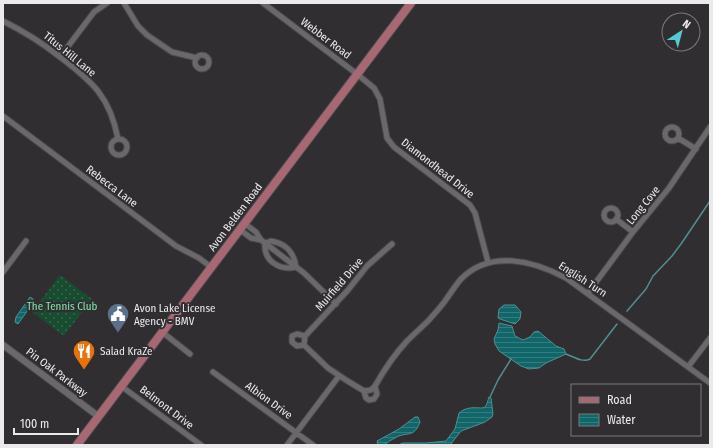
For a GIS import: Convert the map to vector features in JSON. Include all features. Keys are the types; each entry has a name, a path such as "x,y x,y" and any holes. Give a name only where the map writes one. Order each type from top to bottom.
{"main road":[{"name":"Avon Belden Road","path":"77,445 411,3"}],"street":[{"path":"60,57 94,12 107,3"},
{"path":"124,3 138,26 147,35 172,52 197,58"},
{"name":"Webber Road","path":"263,3 357,74"},
{"name":"Titus Hill Lane","path":"3,21 35,38 86,77 97,89 110,111 118,139"},
{"name":"Diamondhead Drive","path":"357,74 374,88 380,99 387,138 394,147 470,204 475,213 488,262"},
{"name":"Rebecca Lane","path":"3,116 176,246 199,258 211,267"},
{"name":"Long Cove","path":"588,292 633,232 669,188 710,127"},
{"path":"678,138 696,149"},
{"path":"616,219 633,232"},
{"path":"242,226 251,238 263,242 304,273 336,304"},
{"path":"3,272 26,240"},
{"path":"263,242 267,257 274,264 288,269 296,267"},
{"path":"263,242 278,242 286,247 295,259 296,267"},
{"name":"Muirfield Drive","path":"339,376 318,359 305,341 367,266 392,244"},
{"name":"English Turn","path":"364,391 366,398 369,400 374,399 377,394 375,386 394,356 436,311 469,272 488,262 508,260 536,265 566,278 588,292 710,383"},
{"path":"162,332 190,354"},
{"path":"688,367 710,338"},
{"name":"Pin Oak Parkway","path":"3,345 98,416"},
{"name":"Albion Drive","path":"213,372 313,445"},
{"path":"287,445 339,376 364,391 371,390 375,386"},
{"name":"Belmont Drive","path":"121,386 201,445"}],"green space":[{"name":"The Tennis Club","path":"60,275 92,299 64,336 32,312"}],"water":[{"path":"30,297 33,299 33,303 18,324 15,322 16,317"},
{"path":"504,305 515,305 521,312 520,319 515,324 498,318 499,309"},
{"path":"499,323 512,326 515,336 523,340 530,337 534,332 538,331 556,346 564,349 566,354 546,363 539,368 529,369 521,366 499,351 495,344 494,339"},
{"path":"489,397 491,398 492,417 485,422 461,431 450,445 398,445 403,443 446,441 455,429 459,413 463,410 471,408 485,407"},
{"path":"415,417 418,417 420,422 415,431 392,439 385,444 378,445 377,441 399,429"}],"waterway":[{"path":"627,311 646,289 653,276 672,256 710,201"},
{"path":"566,354 581,360 590,359 617,324"},
{"path":"490,397 498,380 511,359"}],"place":[{"name":"Avon Lake License Agency - BMV","path":"118,334"},
{"name":"Salad KraZe","path":"84,370"}]}
